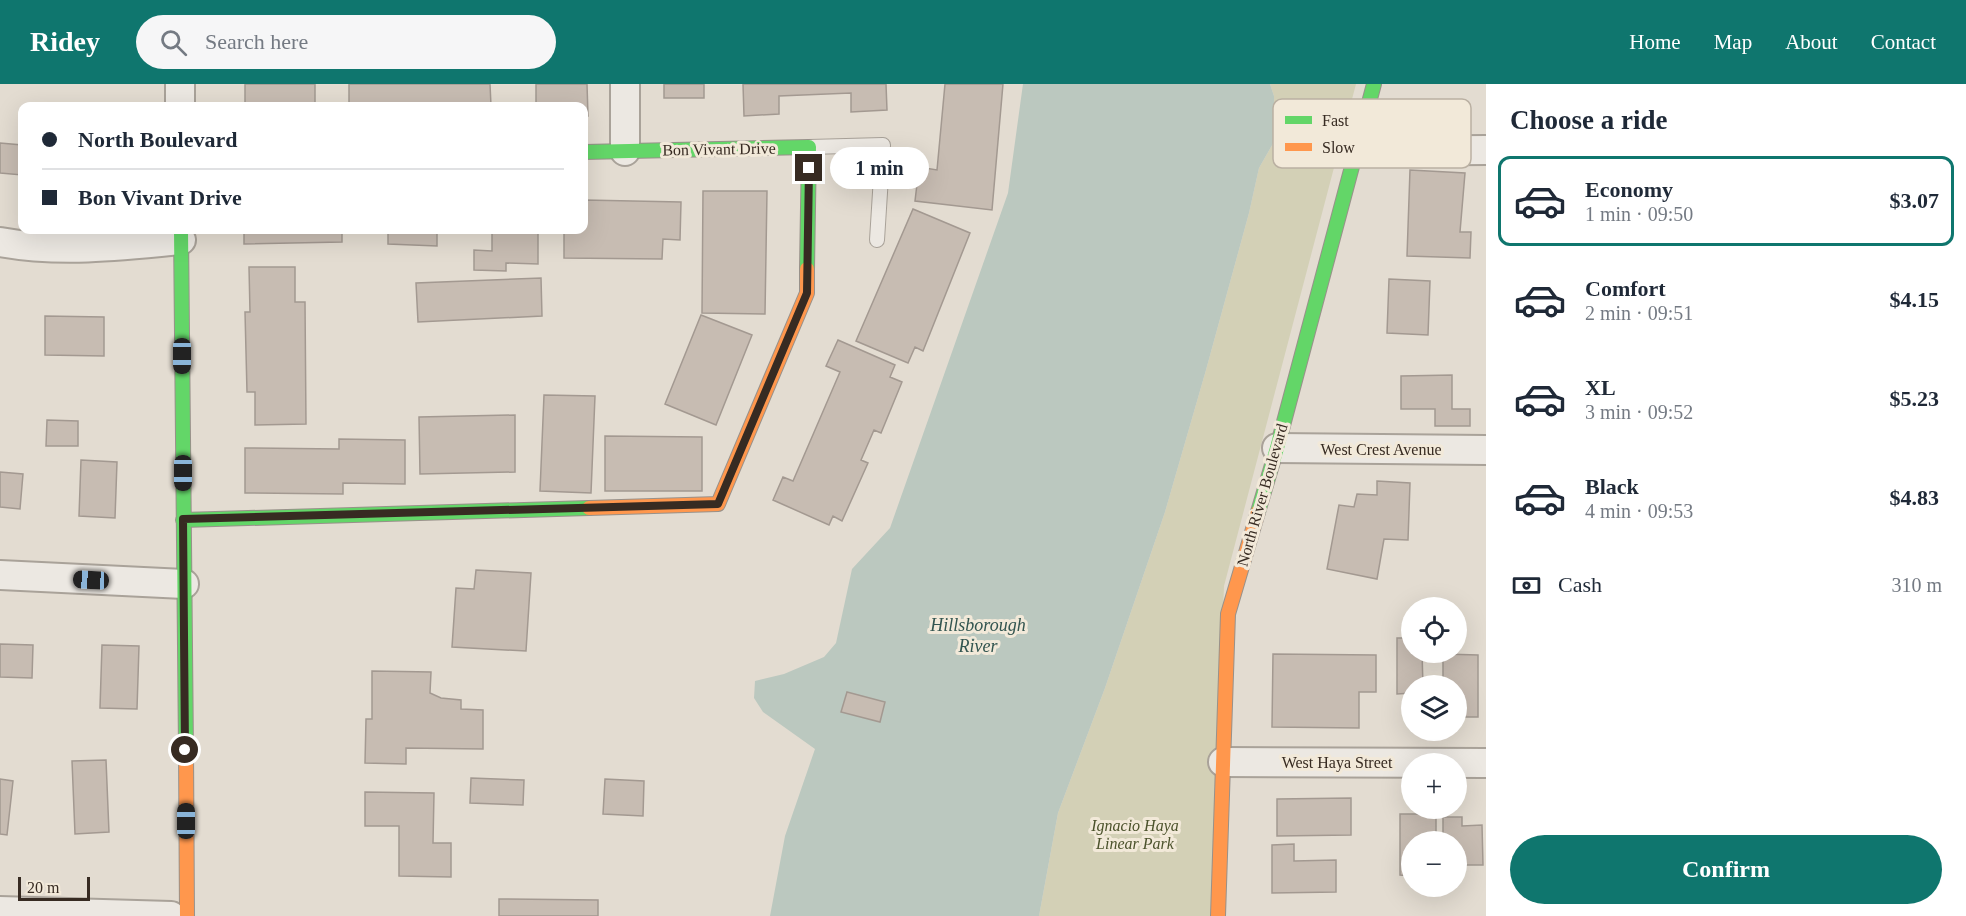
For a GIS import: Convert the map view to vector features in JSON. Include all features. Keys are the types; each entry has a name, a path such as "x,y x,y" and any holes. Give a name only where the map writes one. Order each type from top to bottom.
{"street":[{"path":"180,84 180,102"},
{"path":"625,84 625,152"},
{"name":"North River Boulevard","path":"1370,99 1374,84"},
{"path":"183,519 718,504 807,293 809,147"},
{"name":"Bon Vivant Drive","path":"588,152 809,147"},
{"path":"1471,150 1486,150"},
{"name":"North River Boulevard","path":"1218,916 1227,614 1277,448 1353,168"},
{"path":"0,242 19,245 102,248 181,235 187,916"},
{"name":"West Crest Avenue","path":"1277,448 1486,450"},
{"path":"0,575 184,584"},
{"name":"West Haya Street","path":"1223,762 1486,763"},
{"path":"0,911 171,916"}],"lane":[{"path":"809,147 883,146 877,240"}],"green space":[{"name":"Ignacio Haya Linear Park","path":"1270,84 1356,84 1352,99 1274,99"},
{"name":"Ignacio Haya Linear Park","path":"1273,144 1273,168 1334,168 1224,586 1211,916 1039,916 1058,813 1105,688 1165,512 1249,213 1259,168"}],"water":[{"name":"Hillsborough River","path":"1023,84 1270,84 1274,96 1273,144 1259,168 1249,213 1165,512 1105,688 1058,813 1039,916 770,916 785,836 815,749 763,712 754,698 755,681 784,674 824,657 836,643 852,569 890,528 1008,193"}],"building":[{"path":"245,84 315,84 315,102 245,102"},
{"path":"349,84 490,84 491,102 349,102"},
{"path":"536,84 587,84 588,102 536,102"},
{"path":"664,84 704,84 704,98 664,98"},
{"path":"743,84 886,84 887,110 851,112 851,93 779,96 779,114 744,116"},
{"path":"945,84 1003,84 992,210 915,201 919,167 937,170"},
{"path":"0,143 18,145 18,175 0,173"},
{"path":"1410,170 1465,173 1460,232 1471,232 1470,258 1407,256"},
{"path":"703,191 767,191 765,314 702,313"},
{"path":"588,200 681,202 680,240 663,239 662,259 564,258 564,234 588,234"},
{"path":"913,209 970,233 923,351 915,347 908,363 856,341"},
{"path":"244,234 342,234 342,242 244,244"},
{"path":"388,234 437,234 437,246 388,244"},
{"path":"492,234 538,234 538,264 506,263 506,271 474,270 474,250 492,251"},
{"path":"249,267 295,267 295,302 305,302 306,424 255,425 255,392 247,392 245,312 250,312"},
{"path":"541,278 542,316 418,322 416,283"},
{"path":"1389,279 1430,281 1428,335 1387,333"},
{"path":"701,315 752,335 716,425 665,404"},
{"path":"45,316 104,317 104,356 45,355"},
{"path":"838,340 895,365 890,377 902,382 881,433 874,430 861,460 868,463 842,521 833,516 829,525 773,500 783,477 793,481 840,372 826,366"},
{"path":"1452,375 1452,409 1470,409 1470,426 1435,426 1435,409 1401,409 1401,376"},
{"path":"544,395 595,396 591,493 540,491"},
{"path":"515,415 515,472 420,474 419,417"},
{"path":"47,420 78,421 78,446 46,446"},
{"path":"605,436 702,437 702,491 605,491"},
{"path":"339,439 405,440 405,484 343,483 343,494 245,493 245,448 339,449"},
{"path":"81,460 117,462 115,518 79,516"},
{"path":"0,472 23,474 20,509 0,507"},
{"path":"1377,481 1410,483 1408,540 1384,539 1377,579 1327,569 1339,505 1354,507 1357,494 1377,495"},
{"path":"476,570 531,573 526,651 452,647 456,588 474,589"},
{"path":"1397,638 1401,638 1401,663 1422,663 1423,675 1401,675 1401,694 1397,694"},
{"path":"0,644 33,645 32,678 0,677"},
{"path":"102,645 139,646 137,709 100,708"},
{"path":"1273,654 1376,655 1376,692 1359,692 1359,728 1272,727"},
{"path":"1467,655 1478,655 1478,717 1467,717 1467,675 1443,675 1443,663 1467,663"},
{"path":"372,671 431,672 430,693 441,698 461,700 461,709 483,710 483,749 406,748 406,764 365,763 366,719 372,719"},
{"path":"847,692 885,702 880,722 841,712"},
{"path":"106,760 109,832 75,834 72,761"},
{"path":"471,778 524,780 523,805 470,803"},
{"path":"0,779 13,781 7,835 0,834"},
{"path":"605,779 644,781 643,816 603,814"},
{"path":"365,792 434,793 433,843 451,843 451,877 399,876 399,826 365,826"},
{"path":"1351,798 1351,835 1277,836 1277,799"},
{"path":"1400,814 1401,819 1436,819 1436,831 1401,831 1400,875"},
{"path":"1443,819 1462,819 1462,826 1482,825 1483,865 1467,865 1467,831 1443,831"},
{"path":"1294,844 1294,861 1336,860 1336,892 1272,893 1272,845"},
{"path":"499,899 598,900 598,916 499,916"}],"traffic: fast":[{"path":"1370,99 1374,84"},
{"path":"588,152 809,147 807,269"},
{"path":"1258,512 1352,168"},
{"path":"181,234 186,750"},
{"path":"183,520 589,508"}],"traffic: slow":[{"path":"589,508 718,504 807,293 807,269"},
{"path":"1218,916 1228,614 1258,512"},
{"path":"186,750 187,916"}],"route":[{"path":"185,750 183,519 718,504 807,293 809,168"}]}
